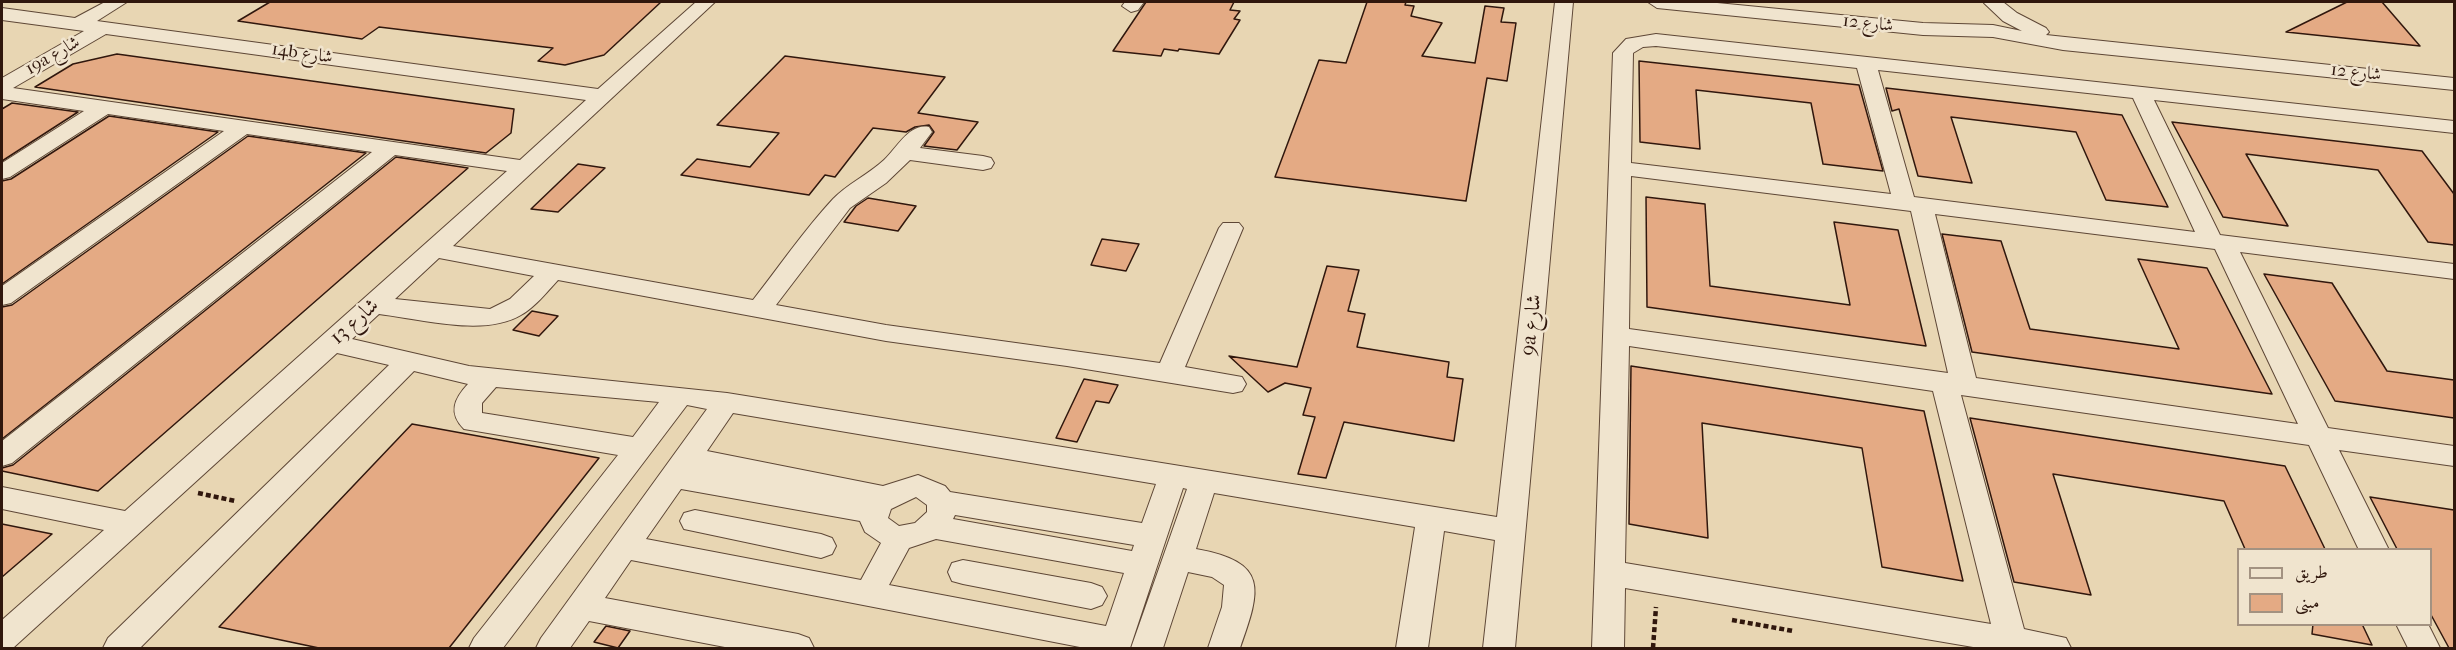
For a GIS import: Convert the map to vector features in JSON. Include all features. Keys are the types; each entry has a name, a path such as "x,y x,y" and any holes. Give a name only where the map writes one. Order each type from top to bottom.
{"street":[{"path":"78,24 118,2"},
{"name":"شارع 13","path":"2,639 374,305 706,2"},
{"name":"9a شارع","path":"1499,648 1564,2"},
{"name":"شارع 12","path":"1657,2 1923,29 1993,32 2079,45 2454,84"},
{"path":"1959,31 1987,20 1992,15 1993,2"},
{"name":"شارع 12","path":"1993,2 2021,23 2079,45"},
{"name":"14b شارع","path":"2,14 603,96"},
{"name":"19a شارع","path":"2,86 104,27"},
{"path":"1608,648 1623,53 1634,43 1656,40 2140,92 2450,130"},
{"path":"2204,58 2247,71 2264,85 2281,108"},
{"path":"1866,63 1912,203 2012,645"},
{"path":"2140,92 2374,548"},
{"path":"2,93 525,167"},
{"path":"2,172 105,107"},
{"path":"2,297 243,127"},
{"path":"758,311 843,203 873,183 905,153 921,132"},
{"path":"2,456 390,148"},
{"path":"905,153 983,163"},
{"path":"1621,168 2454,271"},
{"path":"1169,374 1232,228"},
{"path":"433,250 938,342 1067,357 1233,384"},
{"path":"374,305 494,318 518,307 551,273"},
{"path":"1616,336 2454,456"},
{"path":"332,343 407,363 488,378 565,382 727,402 1511,531"},
{"path":"119,648 407,363"},
{"path":"488,378 468,401 468,416 474,422 641,448"},
{"path":"485,648 680,395"},
{"path":"552,648 727,402"},
{"path":"681,468 880,505 901,489 918,486 938,494 938,514 923,533 899,538 879,529 880,505"},
{"path":"624,547 869,594 1115,645 1173,476"},
{"path":"1147,648 1204,481"},
{"path":"753,533 780,486"},
{"path":"2,498 130,524"},
{"path":"938,514 1034,531 1144,565"},
{"path":"1412,648 1431,518"},
{"path":"695,521 822,546"},
{"path":"1034,531 1152,536"},
{"path":"1013,582 1034,531"},
{"path":"869,594 899,538"},
{"path":"1178,558 1223,566 1236,576 1240,584 1240,602 1224,648"},
{"path":"963,572 1091,596"},
{"path":"1610,573 2012,645 2055,648"},
{"path":"582,607 798,648"},
{"path":"2413,626 2424,648"}],"path":[{"path":"171,487 262,507"},
{"path":"1653,648 1654,607 1666,609"},
{"path":"1723,619 1793,631"}],"building":[{"path":"270,2 661,2 604,55 565,65 538,61 553,48 379,27 362,39 238,21"},
{"path":"1146,2 1234,2 1230,10 1240,11 1234,19 1240,20 1219,54 1179,49 1178,51 1164,49 1161,56 1113,51"},
{"path":"1367,2 1406,2 1405,5 1414,6 1411,16 1442,23 1422,56 1475,63 1485,6 1504,8 1501,22 1516,23 1507,81 1487,78 1466,201 1275,177 1319,60 1346,63"},
{"path":"2347,2 2382,2 2420,46 2286,32"},
{"path":"117,54 514,109 511,133 486,153 35,87 73,64"},
{"path":"785,56 945,77 918,113 978,122 957,150 924,146 934,132 929,125 915,127 906,132 873,128 835,177 825,175 809,195 681,175 697,159 750,167 779,133 717,125"},
{"path":"1639,61 1859,85 1883,171 1823,164 1811,103 1696,90 1700,149 1640,142"},
{"path":"1886,88 2122,115 2168,207 2106,200 2076,132 1951,117 1972,183 1918,176 1899,109 1892,111"},
{"path":"12,103 78,112 2,161 2,109"},
{"path":"109,116 218,132 2,284 2,181 11,179"},
{"path":"2172,122 2422,151 2454,194 2454,245 2428,242 2378,170 2246,154 2288,226 2223,217"},
{"path":"248,136 366,153 2,439 2,307 12,305"},
{"path":"396,157 468,168 98,491 2,471 2,468 13,465"},
{"path":"578,164 605,168 558,212 531,209"},
{"path":"1646,197 1705,204 1710,286 1850,305 1834,222 1898,230 1926,346 1647,307"},
{"path":"868,198 916,206 898,231 844,222 856,206"},
{"path":"1942,234 2001,241 2030,329 2179,349 2138,259 2207,268 2272,394 1972,352"},
{"path":"1102,239 1139,244 1126,271 1091,265"},
{"path":"1327,266 1359,270 1348,311 1365,314 1357,347 1449,362 1447,377 1463,379 1454,441 1344,422 1326,478 1298,474 1315,417 1303,415 1311,388 1285,383 1268,392 1229,356 1297,367"},
{"path":"2264,274 2332,283 2387,371 2454,380 2454,418 2335,401"},
{"path":"532,311 558,316 539,336 513,330"},
{"path":"1631,366 1924,411 1963,581 1882,567 1862,448 1702,423 1708,538 1629,524"},
{"path":"1084,379 1118,385 1109,403 1096,401 1077,442 1056,438"},
{"path":"1970,418 2285,466 2325,548 2245,548 2224,501 2053,474 2091,595 2014,582"},
{"path":"412,424 599,458 449,648 319,648 219,627"},
{"path":"2370,497 2454,510 2454,648 2449,648 2432,617 2432,548 2396,548"},
{"path":"2,524 52,534 2,577"},
{"path":"606,626 630,631 618,648 594,642"},
{"path":"2313,626 2363,626 2372,645 2312,634"}]}
